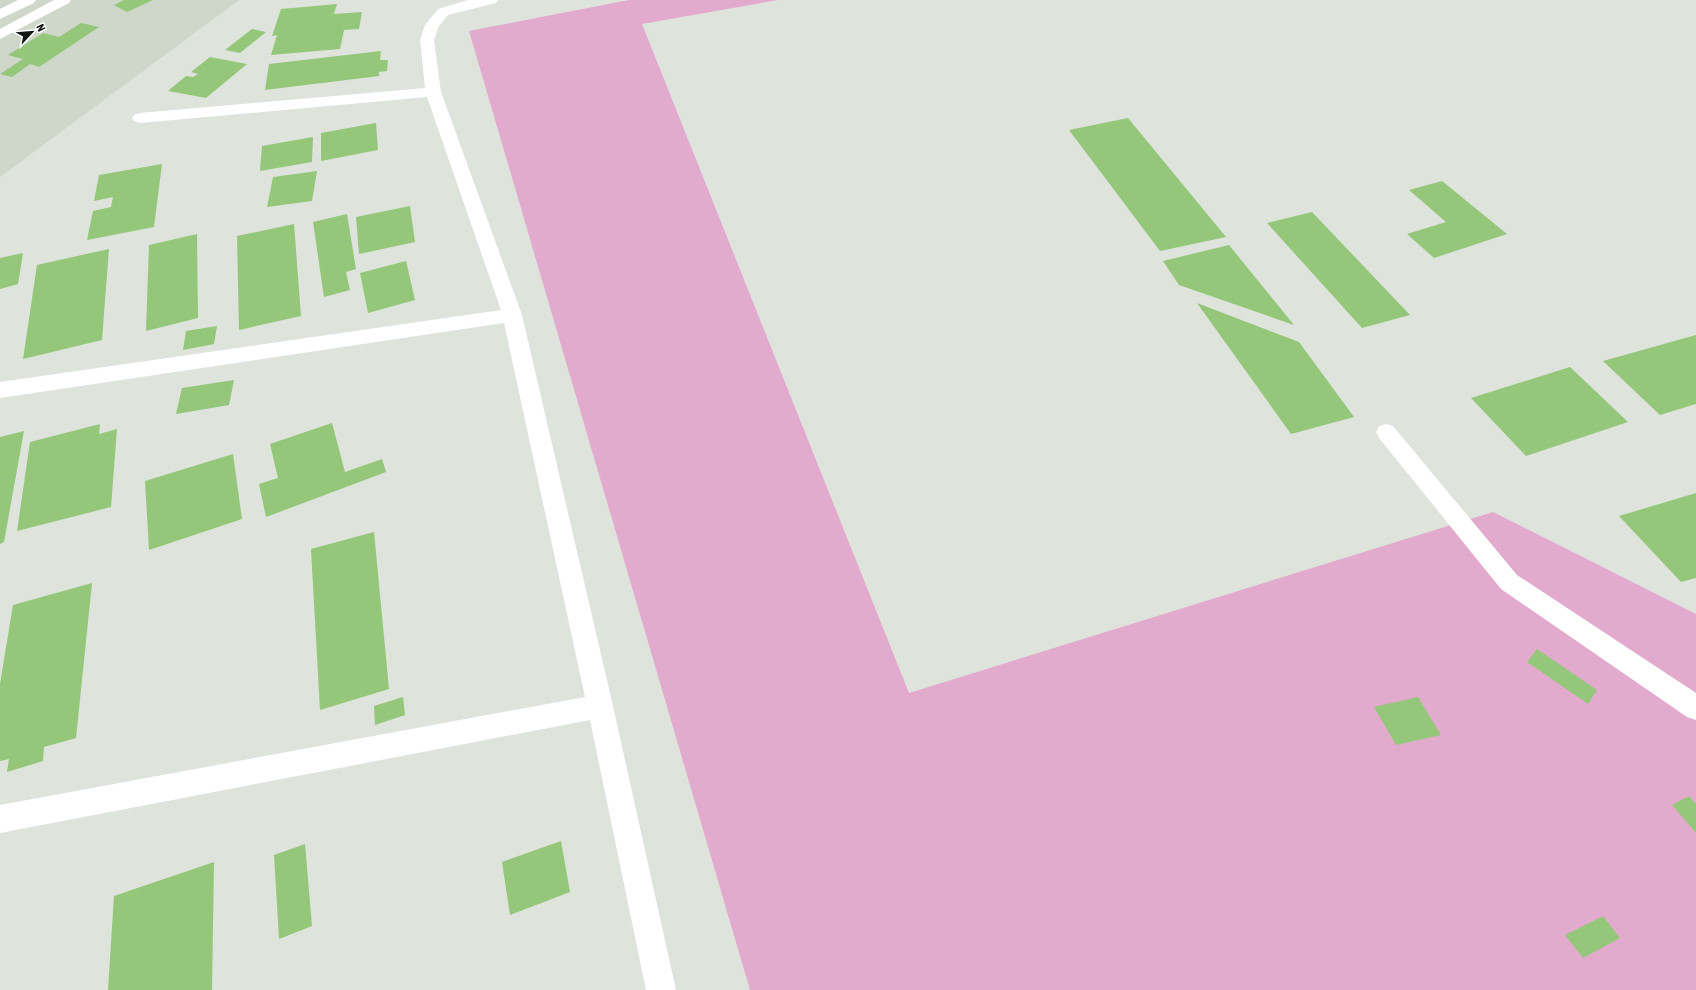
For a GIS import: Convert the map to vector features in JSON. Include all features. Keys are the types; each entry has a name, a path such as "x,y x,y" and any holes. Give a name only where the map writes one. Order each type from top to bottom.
{"street":[{"path":"0,15 29,0"},
{"path":"0,35 64,0"},
{"path":"491,0 469,4 443,12 432,25 427,40 433,92 512,314 600,706 661,990"},
{"path":"140,118 433,92"},
{"path":"0,390 512,314"},
{"path":"1386,432 1510,582 1696,708"},
{"path":"0,819 600,706"}],"shaded area":[{"path":"0,0 239,0 0,177"},
{"path":"629,0 778,0 642,24 909,693 1493,512 1696,614 1696,990 750,990 469,31"}],"building":[{"path":"124,0 153,0 127,12 114,5"},
{"path":"337,4 334,14 362,12 359,29 344,30 340,49 271,55 277,35 272,36 281,9"},
{"path":"81,23 99,27 39,67 30,64 12,77 0,74 23,59 8,55 43,33 59,37"},
{"path":"252,29 266,32 240,53 225,50"},
{"path":"381,51 380,60 388,60 387,71 379,72 379,76 265,90 269,64"},
{"path":"210,57 247,64 206,98 168,91 186,76 193,77 198,74 191,72"},
{"path":"1128,118 1226,237 1160,251 1069,130"},
{"path":"376,123 378,150 321,161 321,133"},
{"path":"313,137 312,162 260,171 262,146"},
{"path":"162,164 154,227 87,240 93,211 111,207 113,197 94,201 99,175"},
{"path":"317,171 312,201 267,207 273,177"},
{"path":"1442,181 1507,234 1434,258 1407,234 1446,222 1409,190"},
{"path":"410,206 415,242 359,254 356,217"},
{"path":"1312,212 1410,315 1362,328 1267,223"},
{"path":"347,214 356,269 346,272 350,290 324,297 313,222"},
{"path":"294,224 301,316 239,330 237,236"},
{"path":"197,234 198,318 146,331 149,245"},
{"path":"1229,245 1294,325 1179,285 1163,261"},
{"path":"109,249 102,340 23,359 37,265"},
{"path":"23,253 18,284 0,289 0,258"},
{"path":"406,261 415,300 368,313 360,273"},
{"path":"1197,303 1299,342 1354,417 1291,434"},
{"path":"217,326 214,344 183,350 186,331"},
{"path":"1696,335 1696,404 1660,415 1603,361"},
{"path":"1570,367 1628,422 1526,456 1471,398"},
{"path":"234,380 229,405 176,414 182,388"},
{"path":"332,423 345,472 382,459 386,472 266,517 259,484 278,478 270,444"},
{"path":"100,424 99,434 117,429 111,507 17,531 30,442"},
{"path":"24,431 4,542 0,544 0,437"},
{"path":"233,454 242,519 149,550 145,481"},
{"path":"1696,493 1696,578 1681,582 1619,516"},
{"path":"374,532 389,689 320,710 311,549"},
{"path":"92,583 76,738 44,747 43,761 7,772 9,759 0,761 0,684 13,605"},
{"path":"1537,649 1597,690 1588,704 1527,662"},
{"path":"403,697 405,715 375,725 374,706"},
{"path":"1418,697 1441,735 1396,745 1374,707"},
{"path":"1689,796 1696,804 1696,833 1672,805"},
{"path":"561,841 570,892 510,915 502,862"},
{"path":"305,844 312,926 279,939 274,855"},
{"path":"214,862 212,990 108,990 114,896"},
{"path":"1603,916 1620,938 1583,958 1565,935"}]}
